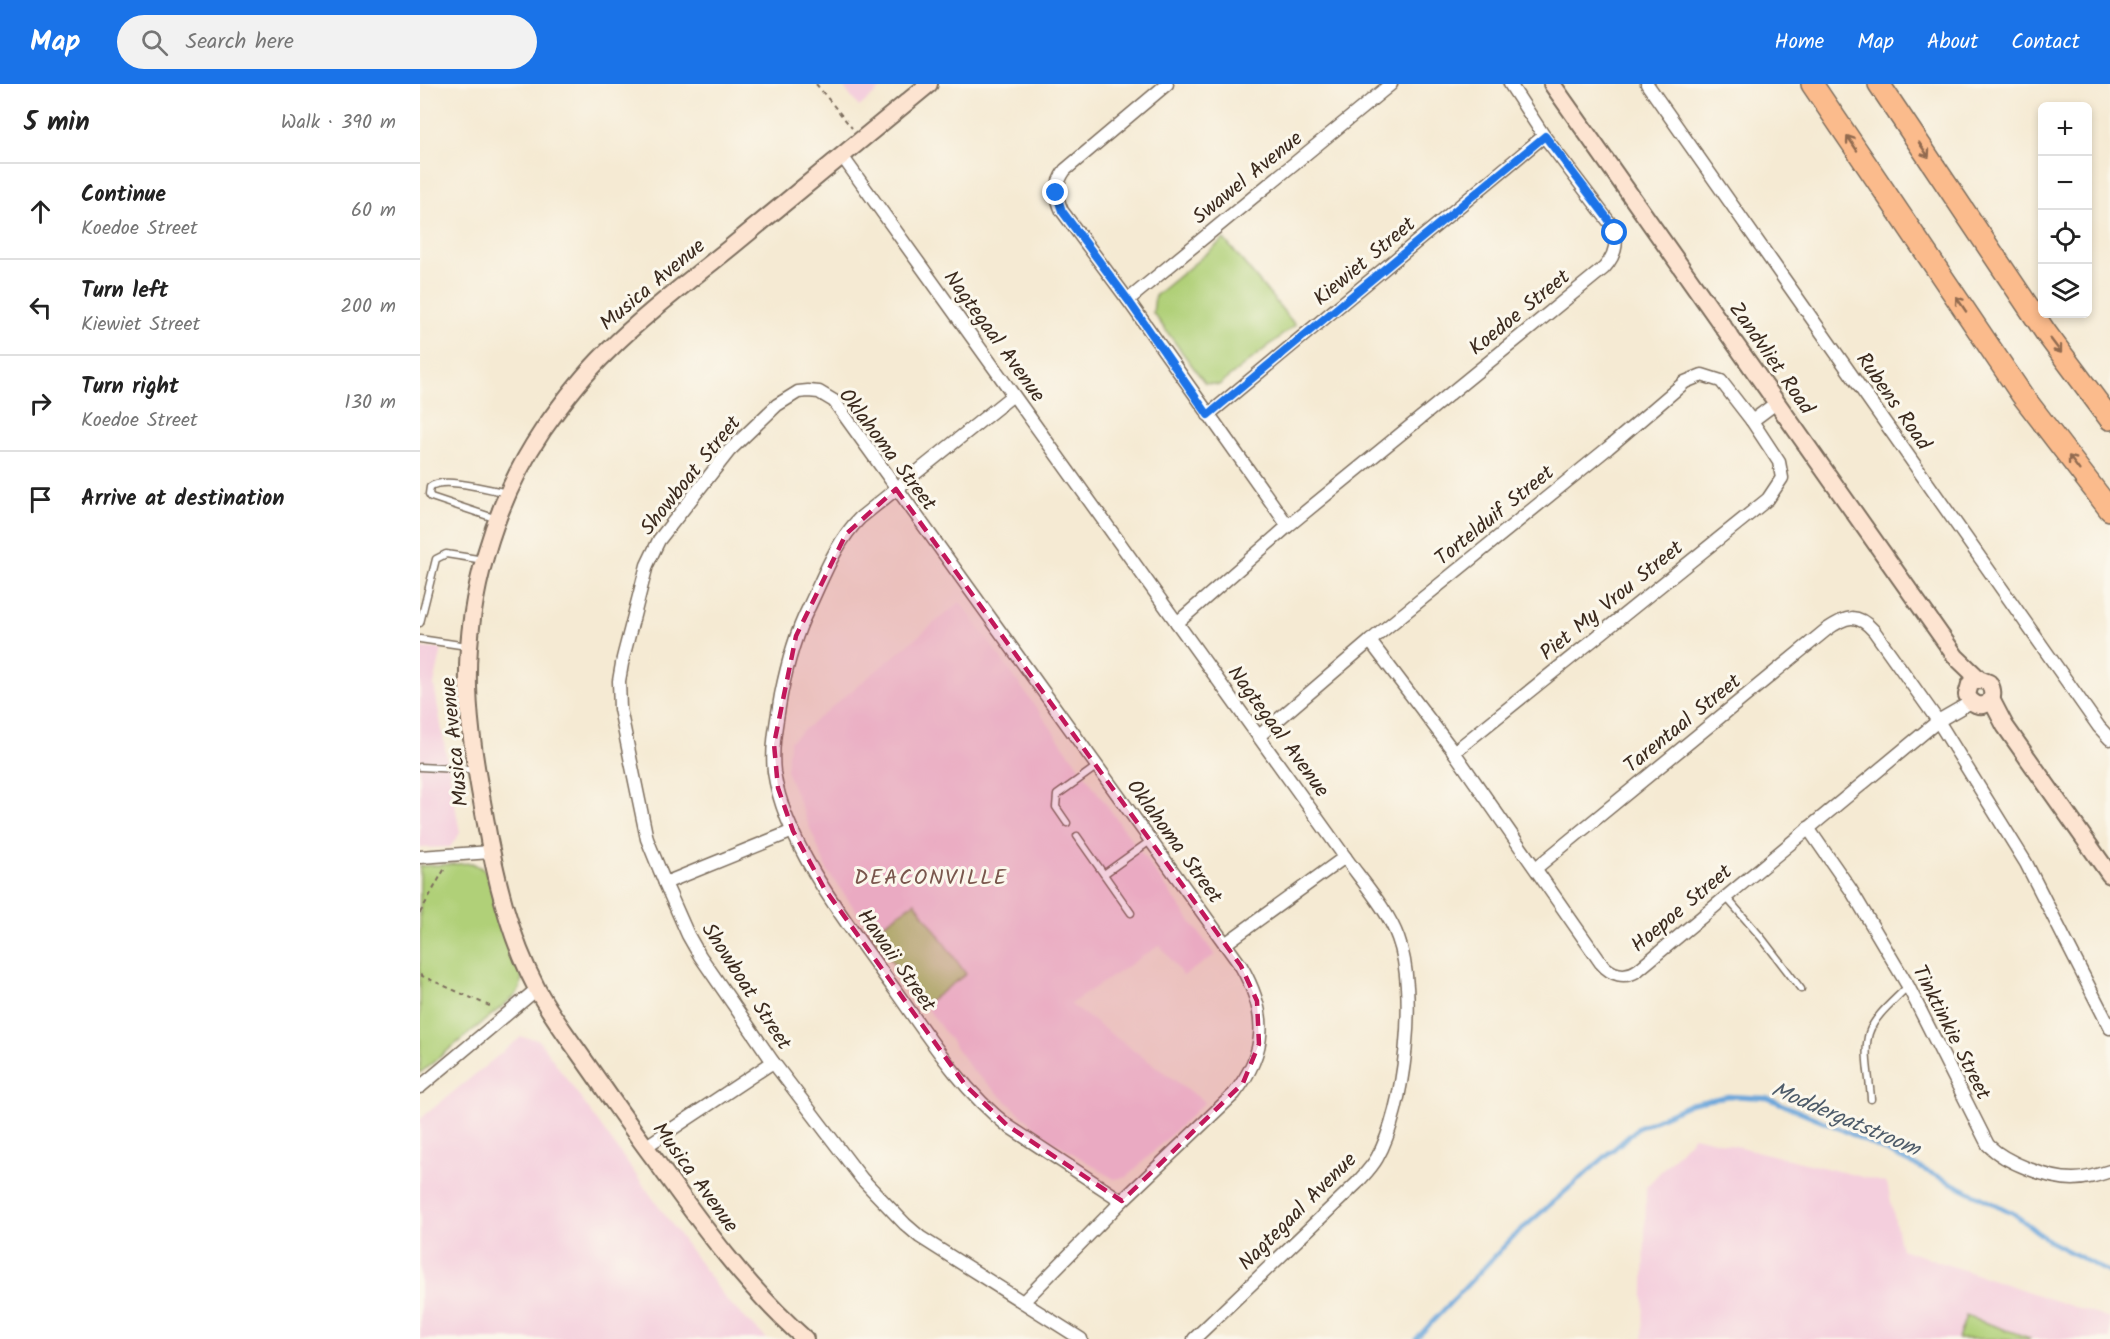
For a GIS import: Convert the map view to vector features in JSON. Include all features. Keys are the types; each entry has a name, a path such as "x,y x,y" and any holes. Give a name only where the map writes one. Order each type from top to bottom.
{"highway":[{"path":"1812,84 2022,395 2110,510"},
{"path":"1879,84 2046,333 2110,419"}],"street":[{"name":"Musica Avenue","path":"805,1339 745,1279 645,1147 537,989 509,922 491,852 476,770 468,688 470,646 484,560 508,493 542,432 577,385 603,355 656,308 929,84"},
{"path":"1167,84 1065,170 1057,185 1056,193 1062,211 1288,526"},
{"name":"Swawel Avenue","path":"1128,300 1391,84"},
{"name":"Koedoe Street","path":"1177,623 1288,526 1609,262 1616,244 1613,227 1545,136 1510,84"},
{"name":"Zandvliet Road","path":"1552,84 1956,657 1976,695 2005,726 2110,875"},
{"name":"Rubens Road","path":"1647,84 2099,727 2110,739"},
{"name":"Kiewiet Street","path":"1208,415 1545,136"},
{"name":"Nagtegaal Avenue","path":"842,156 1346,857 1389,920 1398,938 1404,962 1407,1008 1405,1048 1402,1079 1386,1137 1377,1158 1357,1183 1194,1339"},
{"name":"Tortelduif Street","path":"1259,736 1370,641 1608,448 1685,382 1702,375 1721,381 1752,421 1779,462 1781,471"},
{"name":"Showboat Street","path":"819,392 798,392 788,397 740,439 659,540 647,565 623,658 620,681 620,709 647,839 700,956 773,1062 862,1179 891,1211 920,1237 1081,1339"},
{"name":"Oklahoma Street","path":"819,392 834,401 1225,944 1246,976 1257,1001 1260,1030 1255,1058 1234,1094 1122,1201 1024,1301"},
{"name":"Hawaii Street","path":"1013,395 860,518 846,534 804,616 791,649 779,709 774,758 778,788 793,831 813,871 943,1057 978,1100 1016,1132 1122,1201"},
{"path":"1752,421 1776,402"},
{"name":"Piet My Vrou Street","path":"1454,752 1768,499 1782,478 1781,471"},
{"name":"Tarentaal Street","path":"1536,868 1826,630 1844,619 1856,618 1868,624 1938,721"},
{"name":"Hoepoe Street","path":"1370,641 1454,752 1601,963 1611,973 1619,975 1632,974 1638,970 1938,721 1976,695"},
{"path":"1938,721 2026,863 2110,1028"},
{"name":"Tinktinkie Street","path":"1808,828 1851,890 1908,986 1988,1145 1996,1153 2011,1161 2057,1178 2076,1179 2110,1171"},
{"path":"665,883 793,831"},
{"path":"420,857 491,852"},
{"path":"1225,944 1346,857"},
{"path":"420,1087 537,989"},
{"path":"645,1147 773,1062"}],"lane":[{"path":"498,520 431,497 430,488 435,483 450,483 508,493"},
{"path":"420,623 434,564 439,556 452,555 484,560"},
{"path":"420,639 470,646"},
{"path":"420,766 476,770"},
{"path":"1067,823 1056,807 1057,795 1096,767"},
{"path":"1077,836 1131,913"},
{"path":"1104,874 1150,841"},
{"path":"1725,897 1761,937 1801,989"},
{"path":"1871,1099 1867,1046 1869,1034 1877,1019 1908,986"}],"path":[{"path":"816,84 862,140"},
{"path":"420,913 452,855"},
{"path":"420,975 507,1013"}],"highlighted area":[{"path":"896,489 1241,966 1257,1001 1259,1044 1243,1083 1122,1201 1008,1126 966,1086 824,888 793,831 778,788 774,744 796,636 846,534"}],"shaded area":[{"path":"841,84 882,84 884,86 859,107"},
{"path":"960,602 1215,955 1183,976 1160,945 1070,1004 1205,1102 1127,1177 1114,1179 1044,1135 972,1070 828,872 786,770 790,741"},
{"path":"420,648 442,649 434,685 460,833 450,847 420,848"},
{"path":"521,1037 538,1039 727,1301 767,1339 420,1339 420,1119"},
{"path":"1694,1136 1887,1183 1901,1249 2110,1319 2110,1339 1643,1339 1646,1187"}],"green space":[{"path":"1224,239 1295,325 1219,385 1205,383 1153,313 1155,296"},
{"path":"472,863 487,874 522,977 520,989 515,996 420,1073 420,866"},
{"path":"915,902 966,974 924,1005 871,933"},
{"path":"1966,1316 2030,1338 1958,1339"}],"waterway":[{"name":"Moddergatstroom","path":"1416,1339 1513,1237 1638,1128 1690,1104 1728,1096 1767,1098 1832,1125 2013,1213 2049,1241 2110,1273"}],"district":[{"name":"DEACONVILLE","path":"931,876"}],"route":[{"path":"1056,193 1062,211 1128,300 1208,415 1545,136 1608,219 1615,233"}]}
